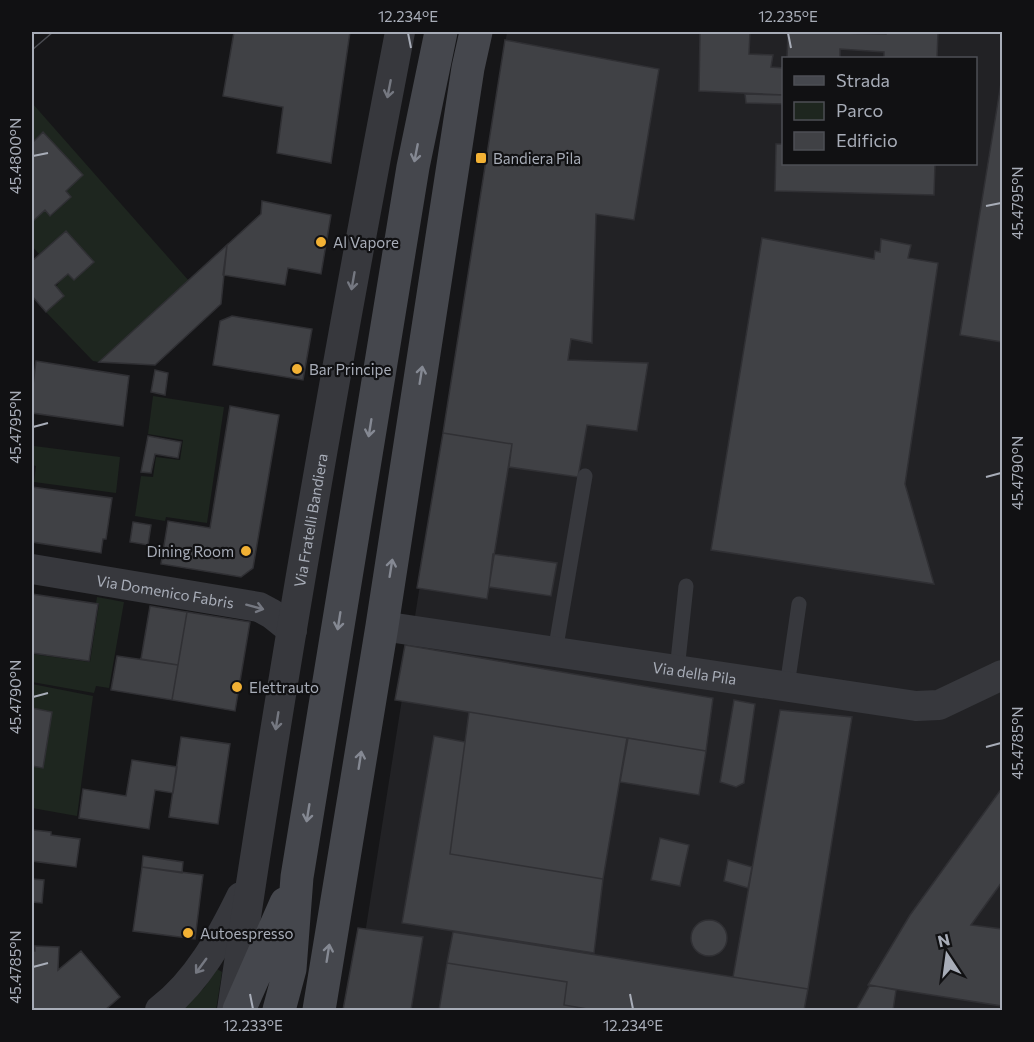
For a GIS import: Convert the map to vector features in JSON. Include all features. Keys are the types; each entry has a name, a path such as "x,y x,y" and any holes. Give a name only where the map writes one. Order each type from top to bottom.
{"main road":[{"path":"279,1011 290,969 297,877 413,166 441,32"},
{"path":"319,1011 382,626 468,68 476,32"},
{"path":"239,1011 297,877"}],"street":[{"name":"Via Fratelli Bandiera","path":"232,1011 292,630 364,221 400,32"},
{"name":"Via Domenico Fabris","path":"32,569 259,607 292,630"},
{"name":"Via della Pila","path":"382,626 916,706 939,705 1002,675"},
{"path":"160,1011 171,1003 202,967 229,923 251,879"}],"lane":[{"path":"555,652 585,476"},
{"path":"677,670 686,586"},
{"path":"787,686 799,604"}],"shaded area":[{"path":"507,32 1002,32 1002,1010 353,1010"}],"green space":[{"path":"32,103 189,281 99,362 93,361 46,312 57,285 67,275 94,262 66,231 39,254 32,246 32,222 45,210 51,216 71,197 66,191 43,133 32,143"},
{"path":"153,396 224,407 207,523 166,517 165,521 135,516 141,476 153,477 156,457 180,460 183,440 148,434"},
{"path":"34,446 120,457 116,493 34,482 36,466 32,465"},
{"path":"97,597 124,602 109,688 96,686 94,693 32,682 32,654 90,662 99,604 96,603"},
{"path":"32,684 93,696 77,816 32,808 32,766 43,767 52,712 32,708"},
{"path":"217,969 222,972 216,1010 179,1010 204,988"}],"building":[{"path":"234,32 350,32 331,163 277,153 283,107 223,96"},
{"path":"700,32 750,32 749,54 773,55 771,67 782,68 782,95 699,91"},
{"path":"788,32 886,34 886,32 938,32 937,57 884,57 884,52 840,49 840,57 787,57"},
{"path":"505,40 659,69 634,220 596,214 592,343 571,339 568,360 648,363 637,431 587,425 578,477 509,467 512,444 443,433"},
{"path":"1002,77 1002,342 960,335"},
{"path":"745,94 782,95 782,104 746,103"},
{"path":"43,132 83,175 66,191 71,197 50,216 45,210 32,222 32,143"},
{"path":"776,144 782,144 782,165 935,165 934,195 775,191"},
{"path":"262,201 331,215 321,274 288,268 285,285 223,275 227,245 261,214"},
{"path":"66,231 94,262 74,280 68,274 55,285 64,296 46,312 32,296 32,261"},
{"path":"762,238 874,259 875,251 880,252 881,239 911,245 908,258 938,263 905,484 934,584 711,550"},
{"path":"227,245 221,304 155,365 99,362"},
{"path":"232,316 312,329 303,380 213,365 220,321"},
{"path":"36,361 129,376 123,426 32,413"},
{"path":"155,370 168,373 165,395 151,392"},
{"path":"230,406 279,415 253,568 241,577 161,564 168,521 210,528"},
{"path":"443,433 512,444 487,599 417,588"},
{"path":"148,436 181,442 178,458 155,454 151,473 141,472"},
{"path":"32,487 112,498 106,539 103,539 101,553 32,542"},
{"path":"133,522 151,525 148,545 130,542"},
{"path":"493,554 557,563 551,596 489,587"},
{"path":"32,594 98,604 89,661 32,653"},
{"path":"150,606 187,612 178,665 141,659"},
{"path":"187,612 250,622 235,711 172,700"},
{"path":"405,645 713,698 706,751 395,700"},
{"path":"117,656 178,665 172,700 111,690"},
{"path":"734,700 755,704 744,783 736,787 720,782"},
{"path":"32,708 52,712 43,768 32,766"},
{"path":"780,710 852,717 808,989 733,977"},
{"path":"469,712 627,738 603,879 450,854"},
{"path":"434,736 465,742 450,854 603,879 594,953 402,923"},
{"path":"181,737 230,744 218,824 169,817"},
{"path":"628,738 706,751 699,795 620,782"},
{"path":"132,760 177,767 173,793 155,790 149,829 79,818 83,789 126,796"},
{"path":"1002,788 1002,882 971,925 1002,929 1002,1006 868,985 910,915"},
{"path":"33,830 80,839 76,867 32,861"},
{"path":"660,838 689,845 680,886 651,880"},
{"path":"143,856 183,862 182,873 142,867"},
{"path":"728,860 752,867 748,888 724,881"},
{"path":"142,867 203,875 195,939 133,931"},
{"path":"32,879 44,880 42,903 32,902"},
{"path":"709,920 722,925 727,938 722,951 709,956 696,951 691,938 696,925"},
{"path":"358,928 423,937 411,1010 343,1010"},
{"path":"453,932 808,989 804,1010 593,1010 564,1005 567,982 447,963"},
{"path":"35,946 59,947 58,970 81,951 120,997 105,1010 32,1010 32,951 35,951"},
{"path":"447,963 567,982 564,1005 593,1010 439,1010"},
{"path":"870,985 896,990 893,1010 856,1010"}],"tram line":[{"path":"32,50 53,32"}],"place":[{"name":"Bandiera Pila","path":"481,158"},
{"name":"Al Vapore","path":"321,242"},
{"name":"Bar Principe","path":"297,369"},
{"name":"Dining Room","path":"246,551"},
{"name":"Elettrauto","path":"237,687"},
{"name":"Autoespresso","path":"188,933"}]}
